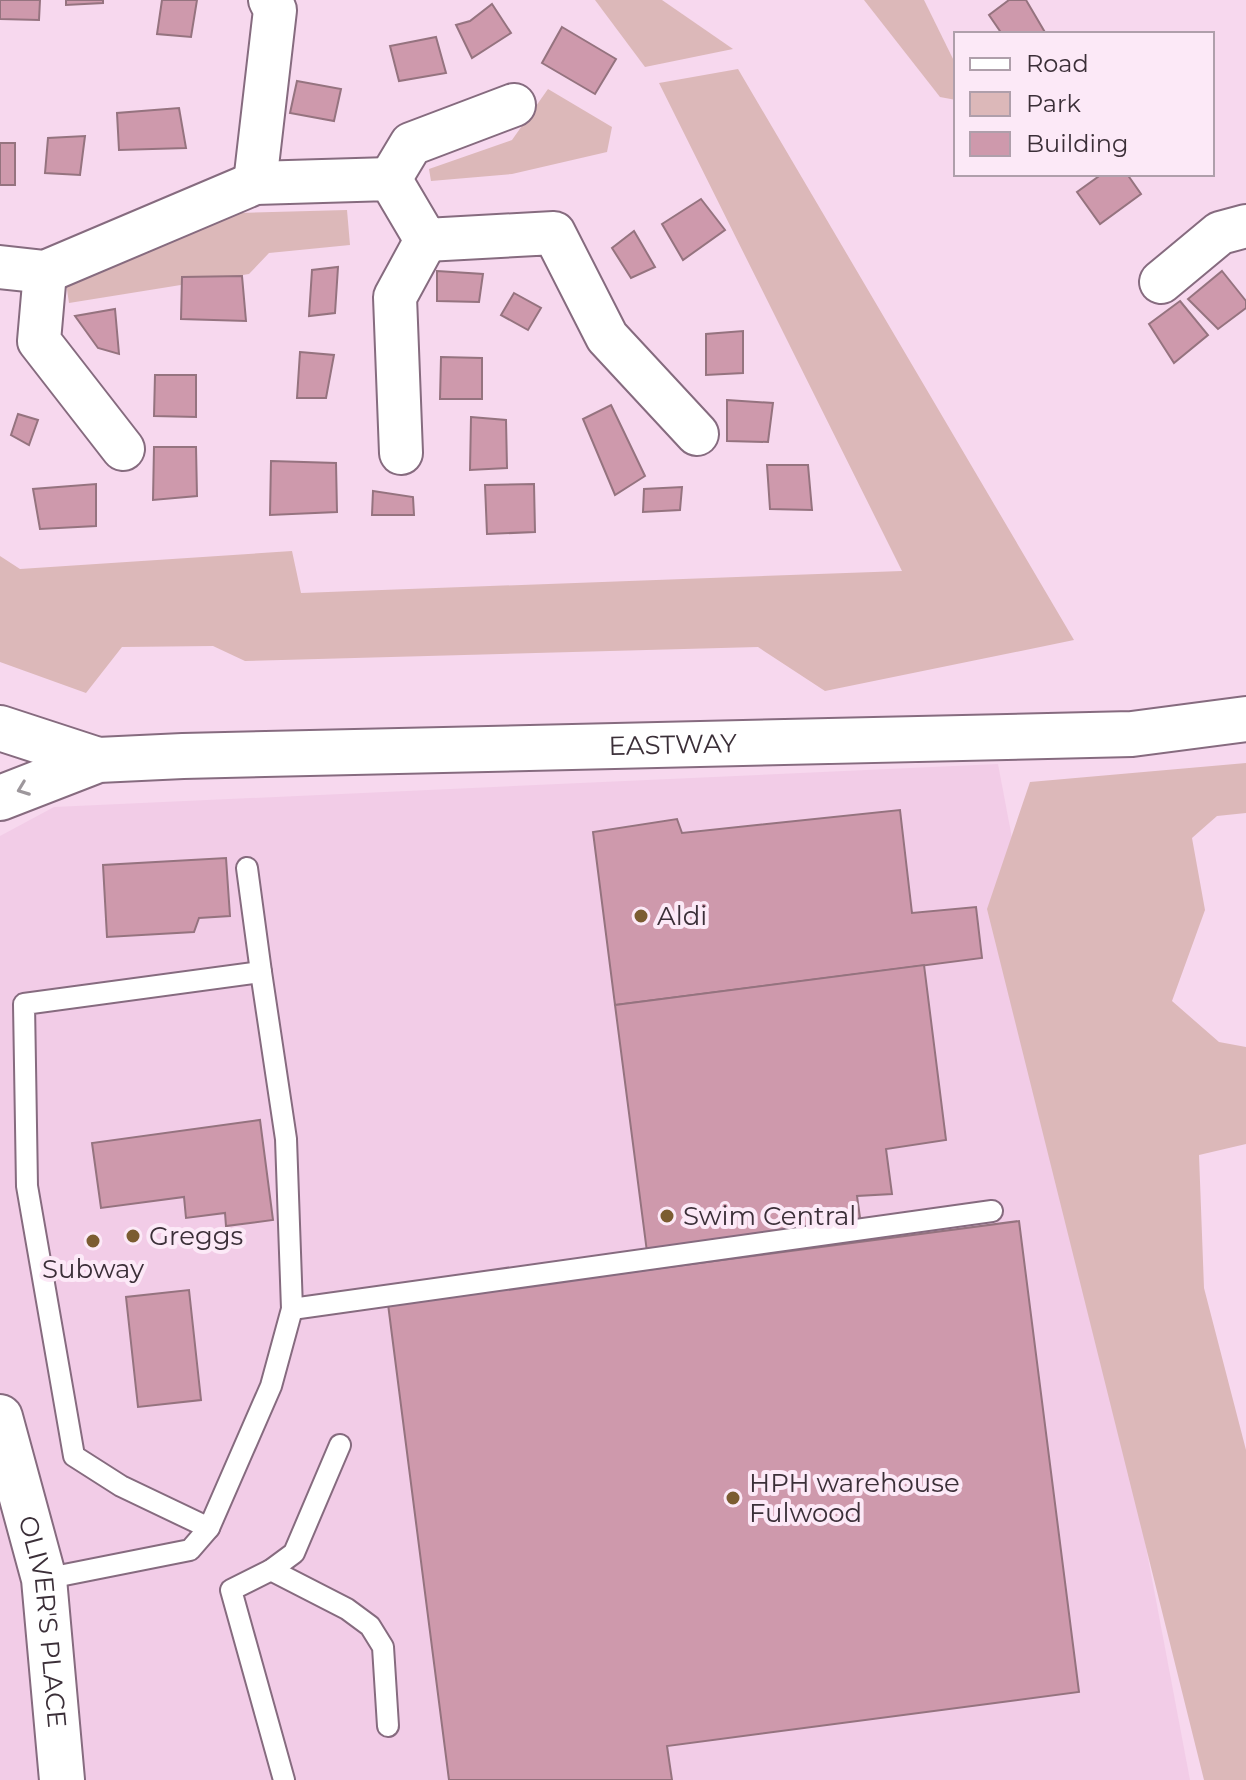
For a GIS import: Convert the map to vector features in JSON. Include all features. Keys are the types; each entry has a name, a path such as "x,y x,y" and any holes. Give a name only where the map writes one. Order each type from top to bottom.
{"main road":[{"name":"EASTWAY","path":"0,798 98,760 1132,734 1246,719"},
{"name":"EASTWAY","path":"0,728 98,760"},
{"name":"OLIVER'S PLACE","path":"0,1417 44,1579 62,1780"}],"street":[{"path":"255,183 275,10 270,0"},
{"path":"390,179 411,144 514,105"},
{"path":"0,267 45,272 255,183 390,179"},
{"path":"390,179 426,240"},
{"path":"1161,282 1220,233 1246,226"},
{"path":"426,240 554,233 607,337 697,434"},
{"path":"401,453 395,297 426,240"},
{"path":"45,272 39,341 123,449"}],"lane":[{"path":"44,1579 190,1550 209,1528 271,1386 292,1309 286,1139 247,868"},
{"path":"209,1528 121,1486 74,1456 27,1186 24,1004 261,972"},
{"path":"292,1309 992,1211"},
{"path":"284,1780 231,1590 271,1570 294,1553 340,1445"},
{"path":"271,1570 347,1609 370,1626 383,1647 388,1726"}],"shaded area":[{"path":"998,764 1190,1780 0,1780 0,836 54,807"}],"green space":[{"path":"595,0 662,0 733,49 645,67"},
{"path":"864,0 924,0 954,61 954,100 940,97"},
{"path":"738,69 1074,640 825,691 758,647 245,661 213,646 122,647 86,693 0,662 0,556 20,569 292,551 301,593 902,571 659,83"},
{"path":"548,89 612,127 607,152 512,174 431,181 429,169 512,140"},
{"path":"347,210 350,245 269,253 249,274 69,303 66,283 239,213"},
{"path":"1246,763 1246,813 1217,816 1192,838 1205,910 1172,1001 1219,1042 1246,1047 1246,1144 1199,1155 1204,1288 1246,1450 1246,1780 1204,1780 987,909 1030,782"}],"building":[{"path":"0,0 40,0 39,20 0,19"},
{"path":"66,0 103,0 103,3 66,5"},
{"path":"162,0 197,0 191,37 157,34"},
{"path":"1009,0 1026,0 1045,32 1001,32 989,15"},
{"path":"492,4 511,33 472,58 456,25 470,21"},
{"path":"562,27 616,59 595,94 542,63"},
{"path":"436,37 446,73 399,81 390,46"},
{"path":"297,81 341,89 334,121 290,113"},
{"path":"179,108 186,148 119,150 117,113"},
{"path":"85,136 80,175 45,173 48,138"},
{"path":"0,143 15,143 15,185 0,185"},
{"path":"1099,176 1128,176 1141,194 1100,224 1077,192"},
{"path":"701,199 725,230 683,260 662,224"},
{"path":"634,231 655,267 631,278 612,248"},
{"path":"338,267 335,313 309,316 312,270"},
{"path":"437,271 483,274 479,302 437,301"},
{"path":"1222,271 1246,301 1246,308 1218,329 1188,299"},
{"path":"242,276 246,321 181,319 182,277"},
{"path":"514,293 541,308 528,330 501,315"},
{"path":"1180,301 1208,335 1174,363 1149,324"},
{"path":"115,309 119,354 98,348 75,316"},
{"path":"743,331 743,373 706,375 706,334"},
{"path":"300,352 334,355 326,398 297,398"},
{"path":"441,357 482,358 482,399 440,399"},
{"path":"155,375 196,375 196,417 154,416"},
{"path":"727,400 773,403 768,442 727,441"},
{"path":"611,405 645,476 615,495 583,419"},
{"path":"18,414 38,420 29,445 11,435"},
{"path":"471,417 506,420 507,468 470,470"},
{"path":"154,447 196,447 197,496 153,500"},
{"path":"271,461 336,463 337,512 270,515"},
{"path":"767,465 808,465 812,510 770,509"},
{"path":"96,484 96,526 40,529 33,489"},
{"path":"534,484 535,532 487,534 485,485"},
{"path":"682,487 680,510 643,512 644,489"},
{"path":"373,491 413,497 414,515 372,515"},
{"path":"900,810 912,913 976,907 982,958 615,1005 593,832 677,819 682,833"},
{"path":"226,858 230,916 199,918 194,932 107,937 103,865"},
{"path":"924,965 946,1140 886,1149 892,1194 857,1196 861,1225 647,1252 615,1005"},
{"path":"260,1120 273,1220 226,1226 225,1213 186,1218 184,1197 101,1208 92,1143"},
{"name":"HPH warehouse Fulwood","path":"1019,1221 1079,1692 667,1746 672,1780 449,1780 388,1304"},
{"path":"189,1290 201,1400 138,1407 126,1297"}],"place":[{"name":"Aldi","path":"641,916"},
{"name":"Swim Central","path":"667,1216"},
{"name":"Greggs","path":"133,1236"},
{"name":"Subway","path":"93,1241"},
{"name":"HPH warehouse Fulwood","path":"733,1498"}]}
